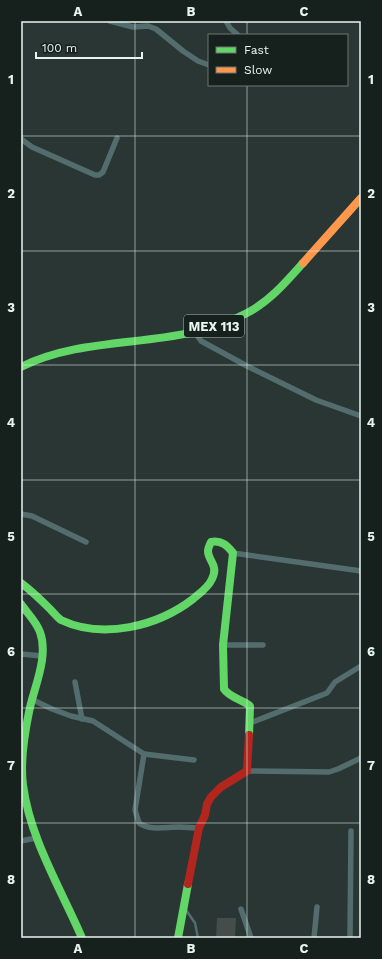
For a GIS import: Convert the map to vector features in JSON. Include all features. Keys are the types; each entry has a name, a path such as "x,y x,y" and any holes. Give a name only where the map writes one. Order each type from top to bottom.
{"main road":[{"name":"MEX 113","path":"21,367 37,359 74,349 195,332 223,324 242,315 266,300 283,286 361,198"},
{"path":"21,583 60,619 97,629 126,628 167,616 192,601 205,589 214,576 214,565 208,551 211,542 221,541 234,553 223,645 224,689 228,694 246,702 250,706 247,771 221,787 211,796 199,828 178,938"},
{"path":"21,604 39,631 42,641 42,656 26,723 21,761 22,782 36,838 82,938"}],"street":[{"path":"110,21 133,27 148,26 156,29 183,51 198,61 208,65"},
{"path":"226,21 230,28 237,34"},
{"path":"21,139 32,147 95,175 99,175 103,172 117,138"},
{"path":"195,332 202,341 247,366 316,400 361,416"},
{"path":"21,514 32,516 86,542"},
{"path":"234,553 361,571"},
{"path":"223,645 263,645"},
{"path":"21,654 42,656"},
{"path":"250,723 327,693 335,682 361,666"},
{"path":"76,682 82,719"},
{"path":"31,699 52,709 93,721 144,754 194,760"},
{"path":"144,754 136,810 139,822 148,827 155,828 199,828"},
{"path":"247,771 329,772 361,758"},
{"path":"350,938 351,831"},
{"path":"21,841 36,838"},
{"path":"314,938 317,907"},
{"path":"241,909 251,938"}],"lane":[{"path":"184,908 195,923 198,938"}],"building":[{"path":"217,918 236,918 235,938 216,938"}],"traffic: fast":[{"path":"21,367 48,356 76,349 163,338 192,333 220,325 247,313 263,303 277,291 303,263"},
{"path":"21,583 61,620 77,626 94,629 130,627 147,623 164,616 193,599 204,590 214,574 214,567 208,554 211,542 224,544 233,553 223,645 224,689 229,694 250,706 249,735"},
{"path":"21,604 34,621 40,632 43,652 40,672 29,712 24,739 22,758 23,785 32,825 39,844 82,938"},
{"path":"178,938 188,884"}],"traffic: slow":[{"path":"303,263 361,198"}],"traffic: jam":[{"path":"188,884 199,828 205,815 207,804 211,797 221,787 247,771 249,735"}]}
